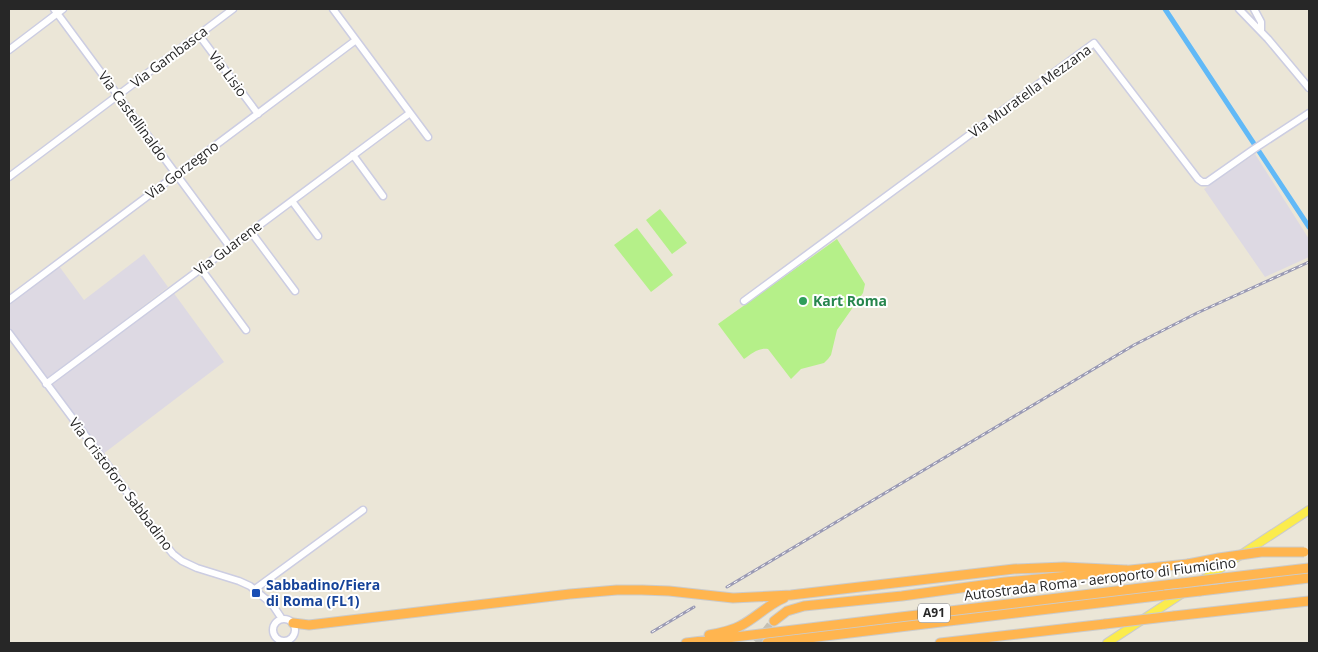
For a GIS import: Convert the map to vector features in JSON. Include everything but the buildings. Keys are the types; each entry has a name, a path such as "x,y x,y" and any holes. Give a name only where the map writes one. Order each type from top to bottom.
{"highway":[{"path":"774,621 790,610 808,606 1005,582 1188,564 1261,552 1307,551"},
{"path":"293,623 309,626 379,616 610,591 662,591 733,598 791,595 1014,569 1064,567 1126,570"},
{"name":"Autostrada Roma - aeroporto di Fiumicino","path":"686,643 1309,568"},
{"name":"Autostrada Roma - aeroporto di Fiumicino","path":"767,643 1309,578"},
{"path":"686,643 736,628 775,602 791,595"},
{"path":"940,643 1309,601"}],"main road":[{"path":"1107,643 1309,510"}],"street":[{"name":"Via Gambasca","path":"9,177 233,9"},
{"path":"333,9 428,137"},
{"path":"1239,9 1261,31 1309,88"},
{"path":"1254,9 1261,22 1261,31"},
{"path":"9,50 58,10"},
{"name":"Via Castellinaldo","path":"58,10 230,247"},
{"name":"Via Lisio","path":"199,34 258,114"},
{"name":"Via Gorzegno","path":"9,300 356,40"},
{"name":"Via Muratella Mezzana","path":"744,300 1094,43 1202,182 1207,182 1309,113"},
{"name":"Via Guarene","path":"46,384 410,113"},
{"path":"353,155 383,196"},
{"path":"292,201 318,236"},
{"path":"251,232 295,291"},
{"path":"201,269 246,330"},
{"name":"Via Cristoforo Sabbadino","path":"9,333 173,554 190,565 242,582 255,589 272,604 282,619"},
{"path":"255,589 363,510"},
{"path":"288,619 293,623 294,634 287,642 276,638 273,632 275,622 288,619"}],"shaded area":[{"path":"1255,154 1309,239 1309,257 1265,277 1204,189"},
{"path":"144,254 168,287 47,379 9,327 9,302 59,266 84,300"},
{"path":"173,292 224,362 103,454 51,384"}],"green space":[{"path":"660,209 687,243 672,254 646,220"},
{"path":"637,228 673,275 651,292 614,245"},
{"name":"Kart Roma","path":"837,239 865,284 863,293 837,330 831,355 828,359 824,363 801,369 791,379 768,349 758,350 744,359 718,324"}],"waterway":[{"path":"1165,9 1309,227"}],"tunnel":[{"path":"757,643 774,621"}],"railway":[{"path":"727,587 1134,345 1197,313 1309,262"},
{"path":"652,632 694,607"}],"place":[{"name":"Kart Roma","path":"803,301"},
{"name":"Sabbadino/Fiera di Roma (FL1)","path":"256,593"}]}
